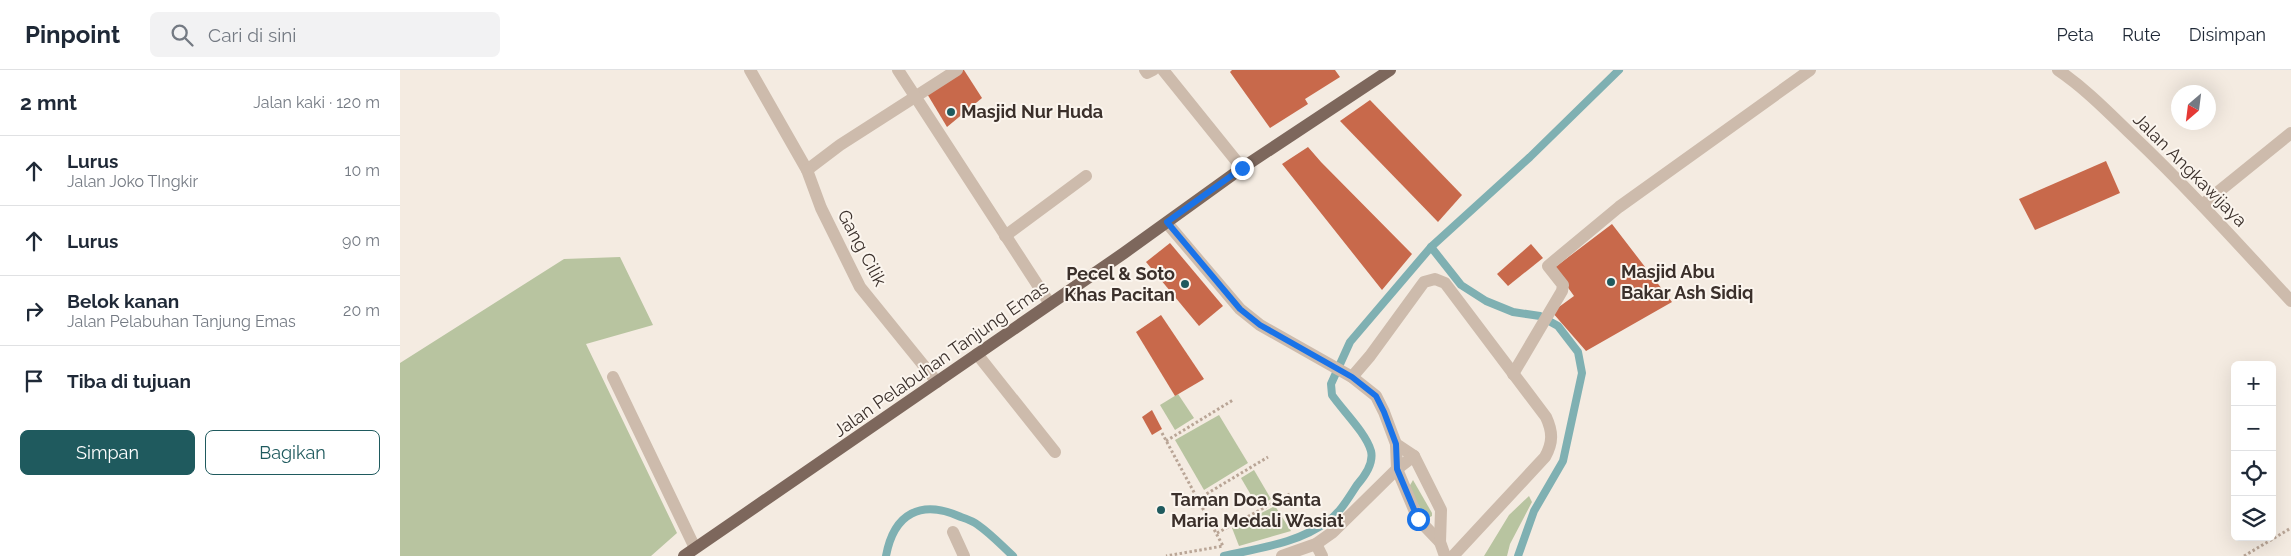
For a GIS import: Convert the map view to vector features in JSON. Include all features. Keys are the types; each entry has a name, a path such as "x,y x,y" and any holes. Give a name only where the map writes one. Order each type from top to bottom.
{"main road":[{"name":"Jalan Pelabuhan Tanjung Emas","path":"684,556 1050,304 1242,168 1384,72"}],"street":[{"name":"Gang Cilik","path":"750,70 807,170 821,208 860,287 937,382"},
{"path":"899,70 1050,304"},
{"path":"807,170 840,145 914,95 957,70"},
{"path":"1145,70 1148,73 1153,70"},
{"path":"1163,70 1242,168"},
{"path":"1513,374 1557,303 1563,285 1548,266 1619,206 1810,70"},
{"name":"Jalan Angkawijaya","path":"2058,70 2094,98 2202,205 2291,301"},
{"path":"2202,205 2291,133"},
{"path":"1005,236 1086,176"},
{"path":"1167,222 1240,309 1260,325 1311,356 1348,375 1376,396 1396,444 1397,469 1418,519 1440,542"},
{"path":"1348,375 1370,356 1424,282 1435,279 1445,283 1546,417 1552,430 1550,447 1545,457 1453,556"},
{"path":"977,354 1055,452"},
{"path":"613,377 695,548"},
{"path":"1396,444 1414,456 1441,510 1440,542 1445,556"},
{"path":"1282,556 1319,550 1333,532 1397,469 1414,456"},
{"path":"953,532 964,556"}],"path":[{"path":"1166,441 1233,400"},
{"path":"1162,433 1223,546 1166,556"},
{"path":"1198,499 1268,457"},
{"path":"1217,533 1290,494"},
{"path":"2244,556 2291,528"}],"green space":[{"path":"620,257 653,325 586,344 677,533 651,556 400,556 400,363 564,259"},
{"path":"1178,394 1194,418 1175,430 1160,405"},
{"path":"1219,415 1248,463 1204,490 1175,440"},
{"path":"1254,470 1271,499 1258,507 1241,478"},
{"path":"1413,480 1432,513 1432,516 1428,518 1424,516 1409,487"},
{"path":"1529,496 1532,502 1510,544 1507,556 1484,556 1509,515"},
{"path":"1275,506 1291,531 1239,546 1232,528"}],"building":[{"name":"Masjid Nur Huda","path":"960,70 964,70 982,98 947,127 926,92"},
{"path":"1232,70 1335,70 1340,77 1305,99 1308,104 1270,128 1230,72"},
{"path":"1370,100 1462,195 1438,222 1340,121"},
{"path":"1308,147 1412,254 1382,290 1282,164"},
{"path":"2106,161 2120,193 2035,230 2019,199"},
{"name":"Masjid Abu Bakar Ash Sidiq","path":"1612,224 1672,302 1586,351 1552,312 1574,296 1554,268"},
{"name":"Pecel & Soto Khas Pacitan","path":"1170,243 1223,306 1199,326 1146,262"},
{"path":"1531,244 1543,258 1508,286 1497,274"},
{"path":"1161,315 1204,379 1175,396 1136,332"},
{"path":"1152,410 1162,429 1152,435 1142,417"}],"waterway":[{"path":"1224,556 1292,540 1328,521 1340,509 1366,474 1372,456 1364,437 1332,395 1331,384 1350,342 1431,247 1530,157 1619,70"},
{"path":"1431,247 1461,285 1486,301 1513,312 1540,316 1558,326 1578,352 1582,373 1563,461 1534,511 1518,556"},
{"path":"886,556 895,529 903,520 922,510 934,509 974,522 1013,556"}],"place":[{"name":"Masjid Nur Huda","path":"951,112"},
{"name":"Masjid Abu Bakar Ash Sidiq","path":"1611,282"},
{"name":"Pecel & Soto Khas Pacitan","path":"1185,284"},
{"name":"Taman Doa Santa Maria Medali Wasiat","path":"1161,510"}],"route":[{"path":"1242,168 1167,222 1240,309 1282,339 1352,377 1366,386 1376,396 1396,444 1397,469 1418,519"}]}
